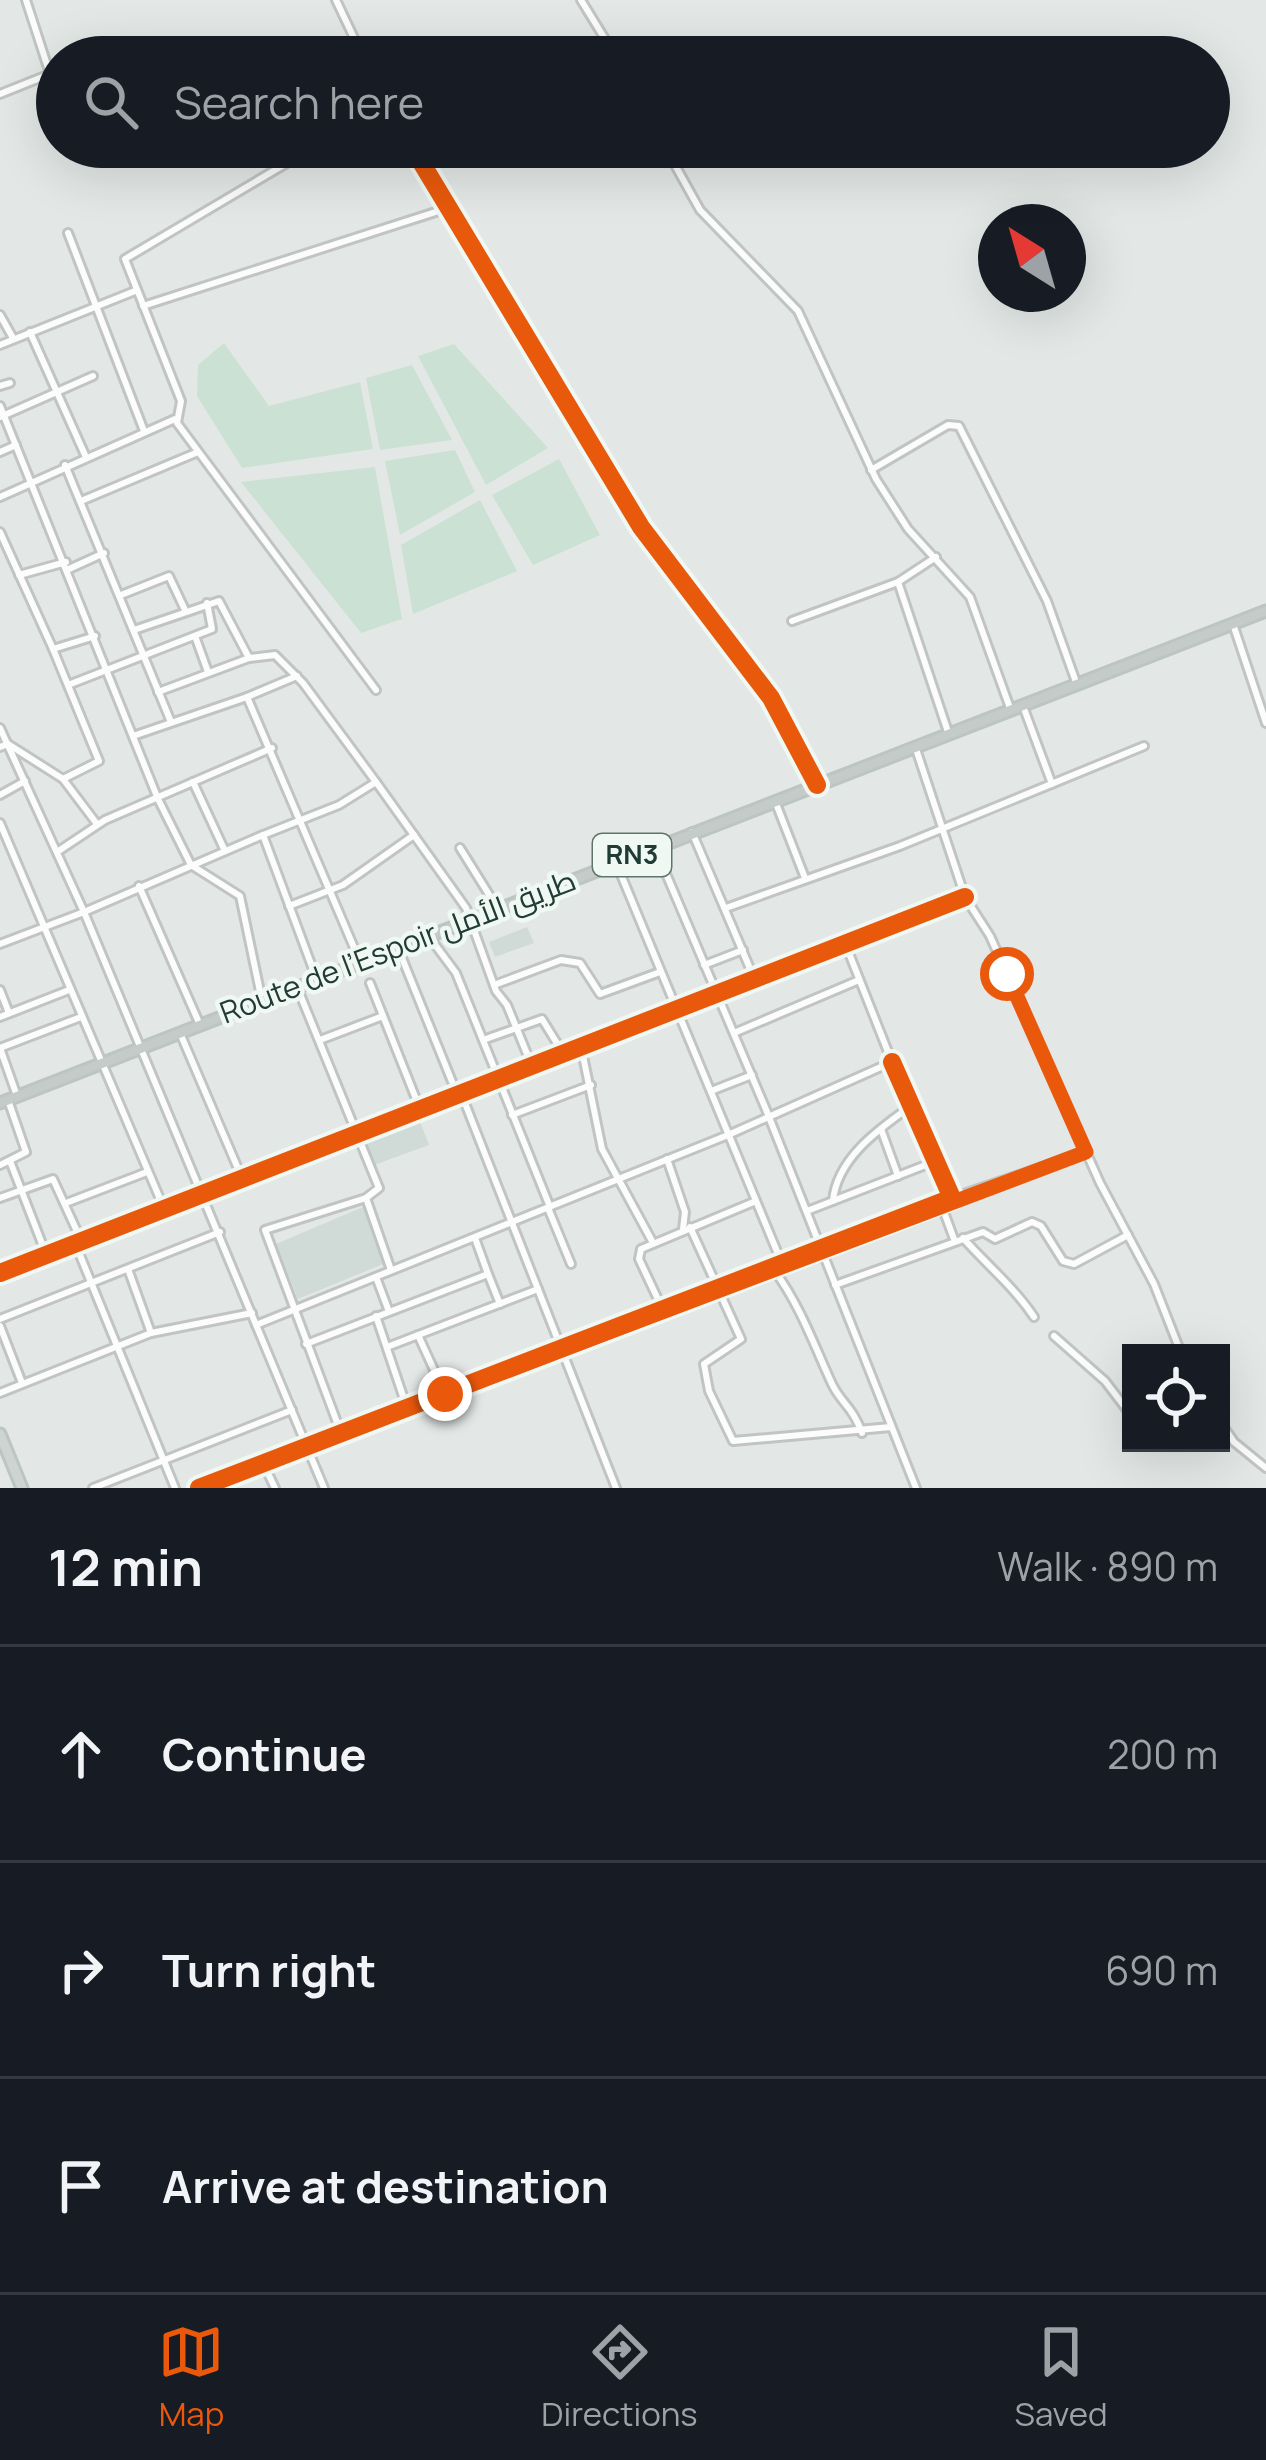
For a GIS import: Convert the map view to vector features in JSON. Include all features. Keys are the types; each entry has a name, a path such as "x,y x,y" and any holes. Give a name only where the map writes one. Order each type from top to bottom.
{"highway":[{"name":"Route de l’Espoir طريق الأمل","path":"8,1099 1266,611"}],"main road":[{"path":"0,1434 22,1488"}],"street":[{"path":"26,0 38,36"},
{"path":"336,0 353,36"},
{"path":"581,0 603,36"},
{"path":"0,94 36,80"},
{"path":"175,419 181,401 124,259 278,168"},
{"path":"424,168 641,527 771,698 817,784"},
{"path":"678,168 715,228 798,311 871,470 908,529 978,612 1010,707"},
{"path":"143,306 448,208"},
{"path":"68,233 144,431"},
{"path":"0,345 137,290"},
{"path":"0,315 13,339"},
{"path":"30,332 85,456"},
{"path":"2,416 93,376"},
{"path":"0,386 10,382"},
{"path":"0,406 158,799 191,865 240,896 262,1001"},
{"path":"0,496 175,419"},
{"path":"175,419 376,690"},
{"path":"871,470 948,425 958,426 1046,601 1076,682"},
{"path":"0,452 16,445"},
{"path":"81,501 198,452"},
{"path":"65,465 172,723"},
{"path":"0,532 99,761 63,778"},
{"path":"20,575 104,553"},
{"path":"792,621 898,582 936,557"},
{"path":"121,595 169,577 185,610"},
{"path":"898,582 949,732"},
{"path":"134,630 207,603 226,606 249,658"},
{"path":"68,685 214,627 207,603"},
{"path":"1233,622 1266,723"},
{"path":"53,649 95,636"},
{"path":"195,636 209,674"},
{"path":"158,692 249,658 275,655 297,676 472,920 494,985 532,1066"},
{"path":"133,736 297,676"},
{"path":"247,697 358,957"},
{"path":"1022,703 1053,784"},
{"path":"0,728 4,746 59,851 324,1488"},
{"path":"4,746 63,778 97,824"},
{"path":"915,746 965,897 990,936 1177,1344"},
{"path":"726,908 944,828 1144,746"},
{"path":"59,851 97,824 272,748"},
{"path":"0,795 25,781"},
{"path":"193,782 225,850"},
{"path":"0,944 302,820 376,782"},
{"path":"775,801 805,878"},
{"path":"0,823 164,1207"},
{"path":"692,832 754,980"},
{"path":"262,835 317,980"},
{"path":"289,906 332,891 414,836"},
{"path":"654,847 752,1075 916,1488"},
{"path":"460,848 498,909"},
{"path":"616,861 756,1201 778,1268 834,1387 853,1408 862,1433"},
{"path":"139,886 200,1025"},
{"path":"0,1273 965,897"},
{"path":"428,935 456,973 571,1264"},
{"path":"845,944 952,1198"},
{"path":"398,948 616,1488"},
{"path":"704,965 742,950"},
{"path":"494,985 561,959 580,963 594,992 600,994 661,972"},
{"path":"734,1034 860,980"},
{"path":"370,983 420,1109"},
{"path":"297,987 379,1188 367,1198 265,1230 341,1433"},
{"path":"0,990 4,1015 70,990"},
{"path":"0,1166 26,1152 8,1099 0,1048 81,1016"},
{"path":"319,1040 383,1016"},
{"path":"483,1040 542,1019 563,1053"},
{"path":"180,1033 242,1178"},
{"path":"581,1046 597,1130 615,1180 652,1241"},
{"path":"256,1324 728,1135 892,1062"},
{"path":"711,1091 752,1075"},
{"path":"512,1114 592,1085"},
{"path":"833,1201 843,1169 911,1106"},
{"path":"881,1129 898,1176"},
{"path":"202,1487 822,1252 952,1198 1086,1152"},
{"path":"667,1159 687,1228 741,1339 715,1352 704,1364 704,1378 733,1441 891,1427"},
{"path":"10,1161 46,1254"},
{"path":"807,1211 936,1161"},
{"path":"66,1203 148,1172"},
{"path":"0,1198 53,1179 175,1488"},
{"path":"367,1198 391,1270"},
{"path":"663,1310 638,1255 652,1241 756,1201"},
{"path":"941,1204 959,1239 993,1272 1010,1281 1034,1318"},
{"path":"835,1285 959,1239 983,1232 995,1239 1037,1222 1059,1257 1074,1264 1129,1234"},
{"path":"22,1383 0,1323 220,1232"},
{"path":"475,1236 500,1304"},
{"path":"128,1269 152,1333"},
{"path":"306,1344 488,1274"},
{"path":"376,1277 388,1309"},
{"path":"387,1347 538,1288"},
{"path":"0,1393 152,1333 252,1313"},
{"path":"376,1316 407,1408"},
{"path":"418,1335 445,1394"},
{"path":"1054,1336 1105,1381 1122,1403"},
{"path":"93,1488 292,1410"},
{"path":"1230,1436 1266,1468"},
{"path":"263,1463 275,1488"}],"shaded area":[{"path":"527,927 534,943 495,957 489,942"},
{"path":"419,1119 429,1145 374,1165 361,1140"},
{"path":"370,1204 393,1260 298,1299 276,1244"}],"green space":[{"path":"224,343 269,406 360,382 373,449 242,468 197,396 198,365"},
{"path":"454,344 548,448 486,485 418,356"},
{"path":"412,365 452,440 380,450 366,378"},
{"path":"455,450 475,492 400,535 385,461"},
{"path":"559,459 600,535 533,565 492,495"},
{"path":"375,467 402,619 361,633 241,482"},
{"path":"480,500 517,571 413,614 401,545"}],"cycle path":[{"path":"425,168 641,527 771,698 817,785"},
{"path":"0,1273 965,897"},
{"path":"199,1488 952,1198 892,1062"}],"route":[{"path":"445,1394 952,1198 1086,1152 1007,974"}]}
